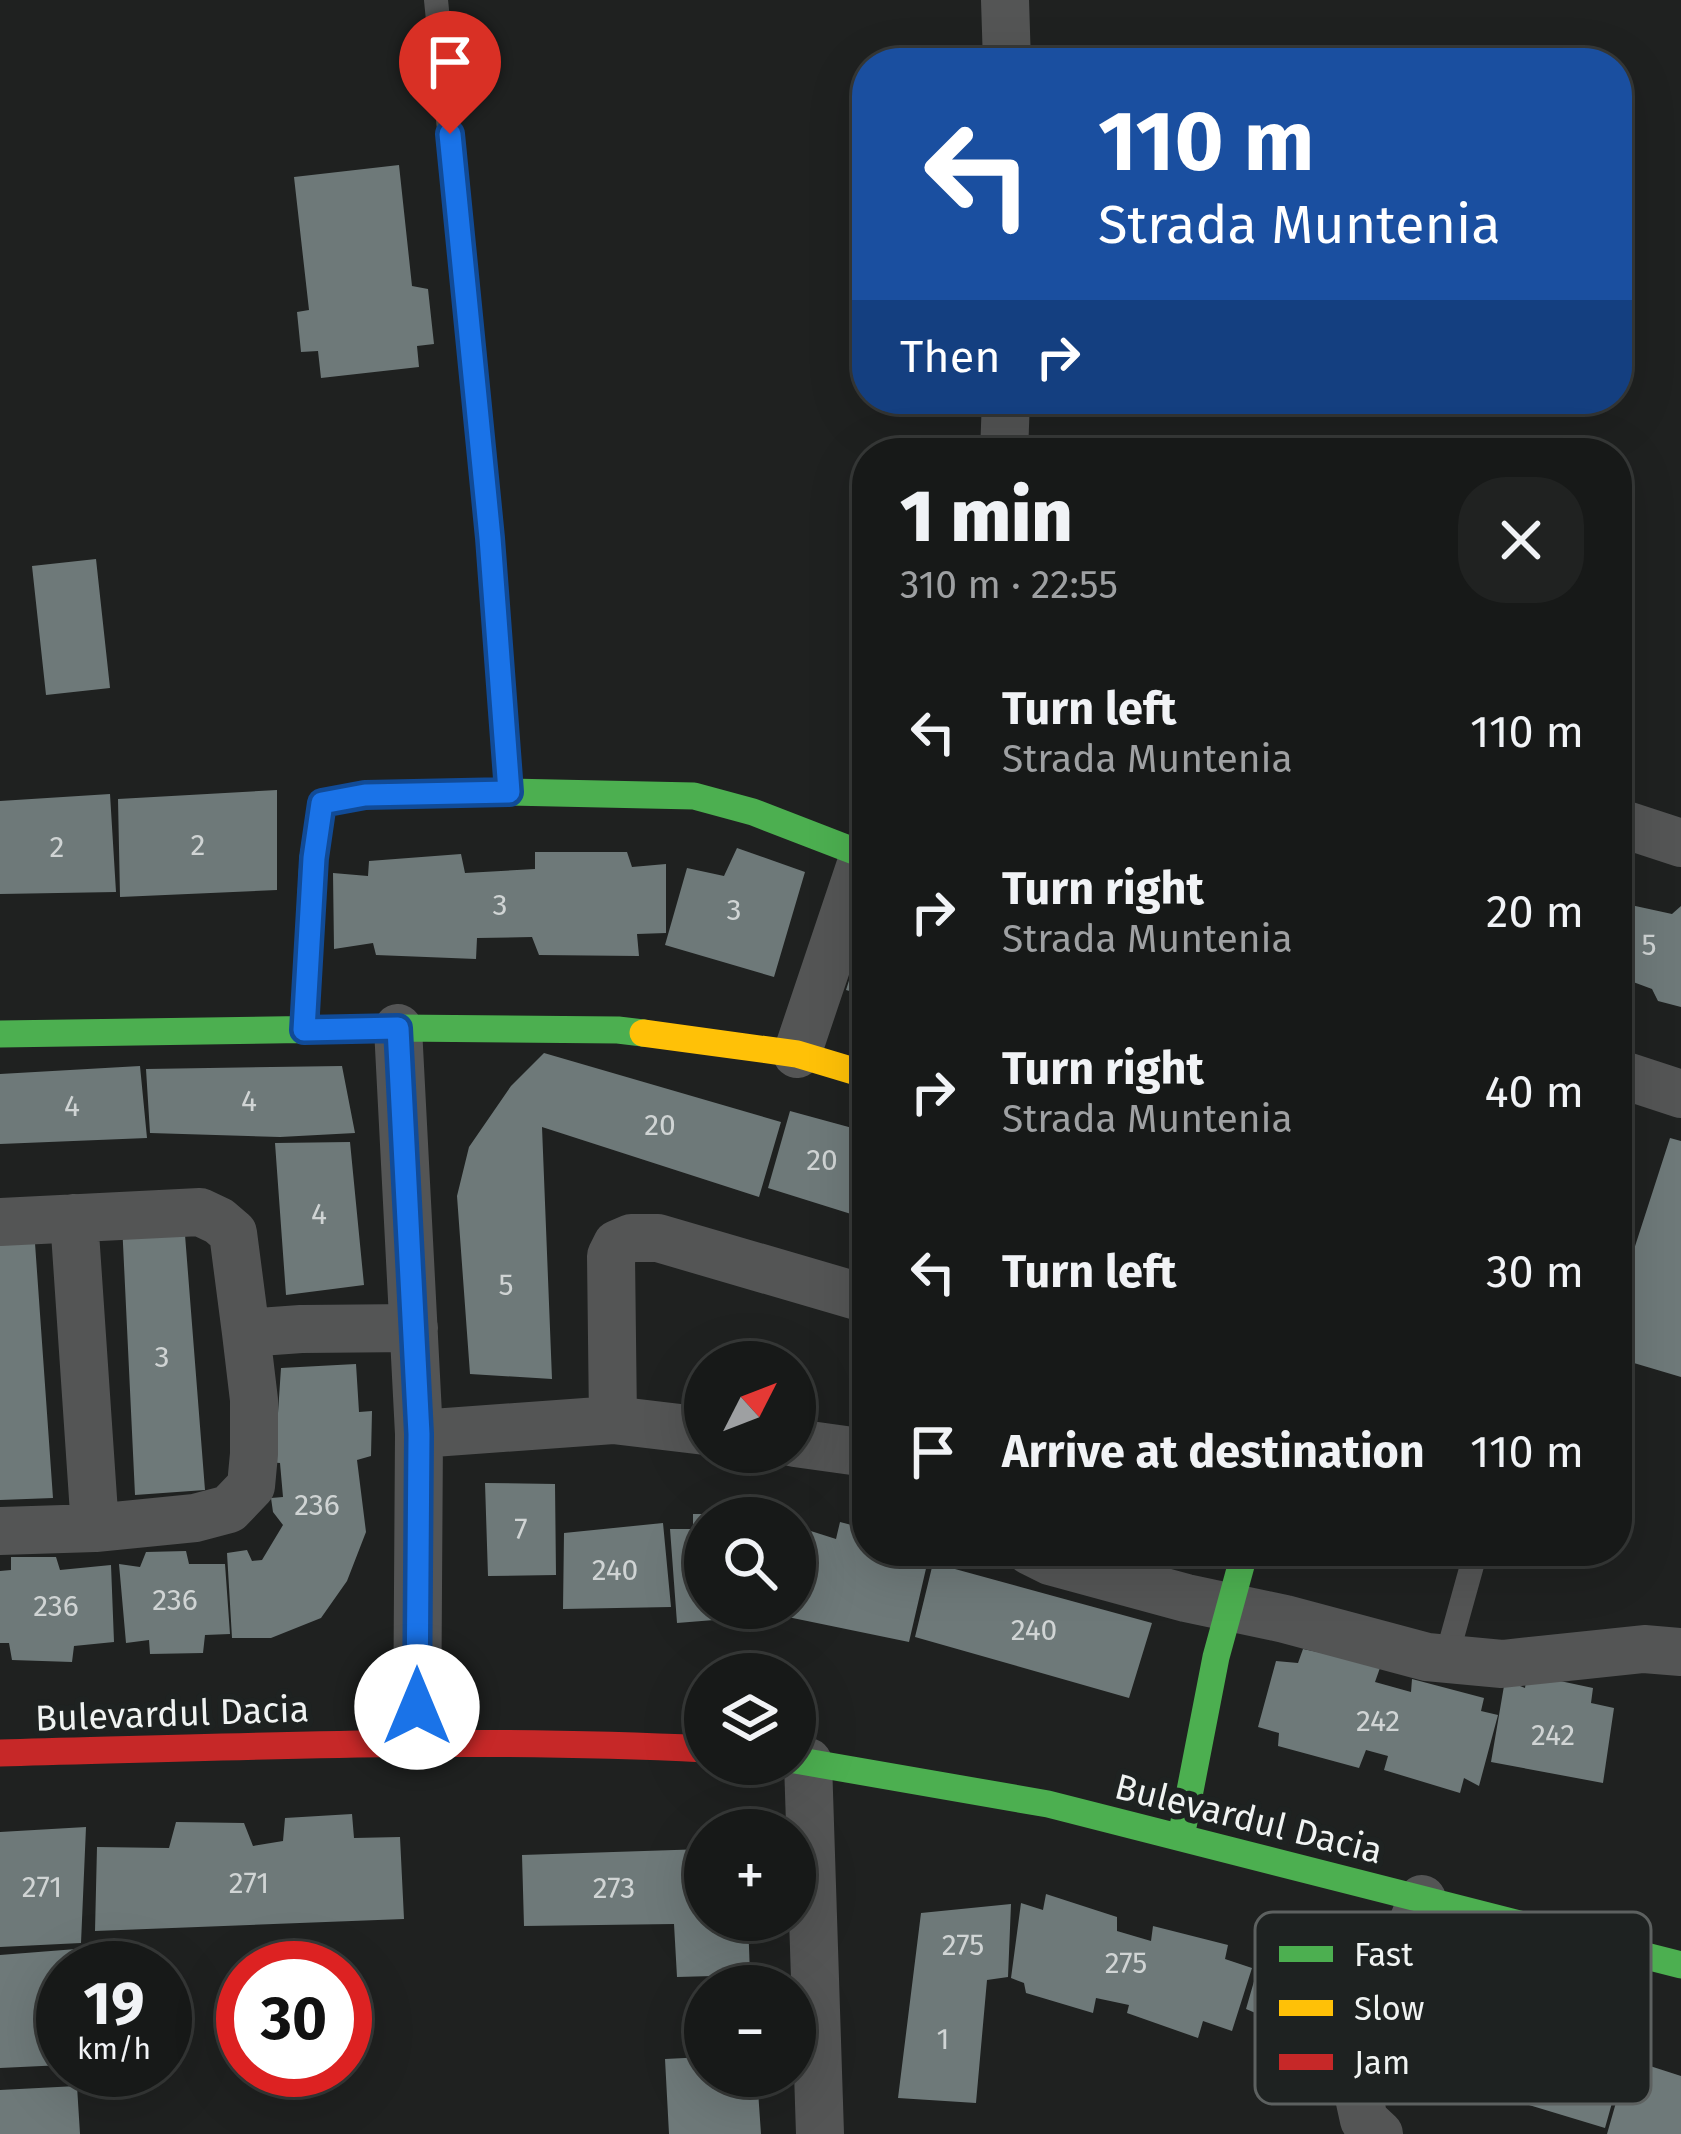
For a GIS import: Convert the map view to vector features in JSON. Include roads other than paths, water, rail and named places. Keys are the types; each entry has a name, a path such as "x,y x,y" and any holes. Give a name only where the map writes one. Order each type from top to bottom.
{"street":[{"path":"1005,0 1007,48"},
{"path":"304,1030 314,858 322,803 365,795 509,792 694,796 753,812 852,850"},
{"path":"1632,827 1681,843"},
{"path":"797,1054 852,895"},
{"path":"398,1028 419,1434 417,1742"},
{"path":"0,1034 618,1030 797,1054 852,1070"},
{"path":"1632,1078 1681,1094"},
{"path":"0,1222 200,1212 219,1221 233,1233 254,1400 250,1486 229,1509 195,1518 0,1532"},
{"path":"74,1218 95,1528"},
{"path":"613,1420 611,1256 617,1244 631,1238 658,1238 852,1295"},
{"path":"246,1333 414,1328"},
{"path":"419,1434 613,1420 684,1428"},
{"path":"816,1446 852,1451"},
{"path":"1083,1566 1186,1598 1427,1657 1502,1664 1644,1649 1681,1652"},
{"path":"1180,1837 1216,1657 1241,1566"},
{"name":"Bulevardul Dacia","path":"0,1753 417,1742 684,1749"},
{"name":"Bulevardul Dacia","path":"816,1764 1048,1804 1473,1912"},
{"path":"802,1785 820,2134"},
{"path":"1417,1912 1422,1899"},
{"name":"Bulevardul Dacia","path":"1651,1957 1681,1965"},
{"path":"1360,2104 1364,2120 1379,2134"}],"lane":[{"path":"436,0 490,538 509,792"},
{"path":"1446,1659 1472,1566"}]}
